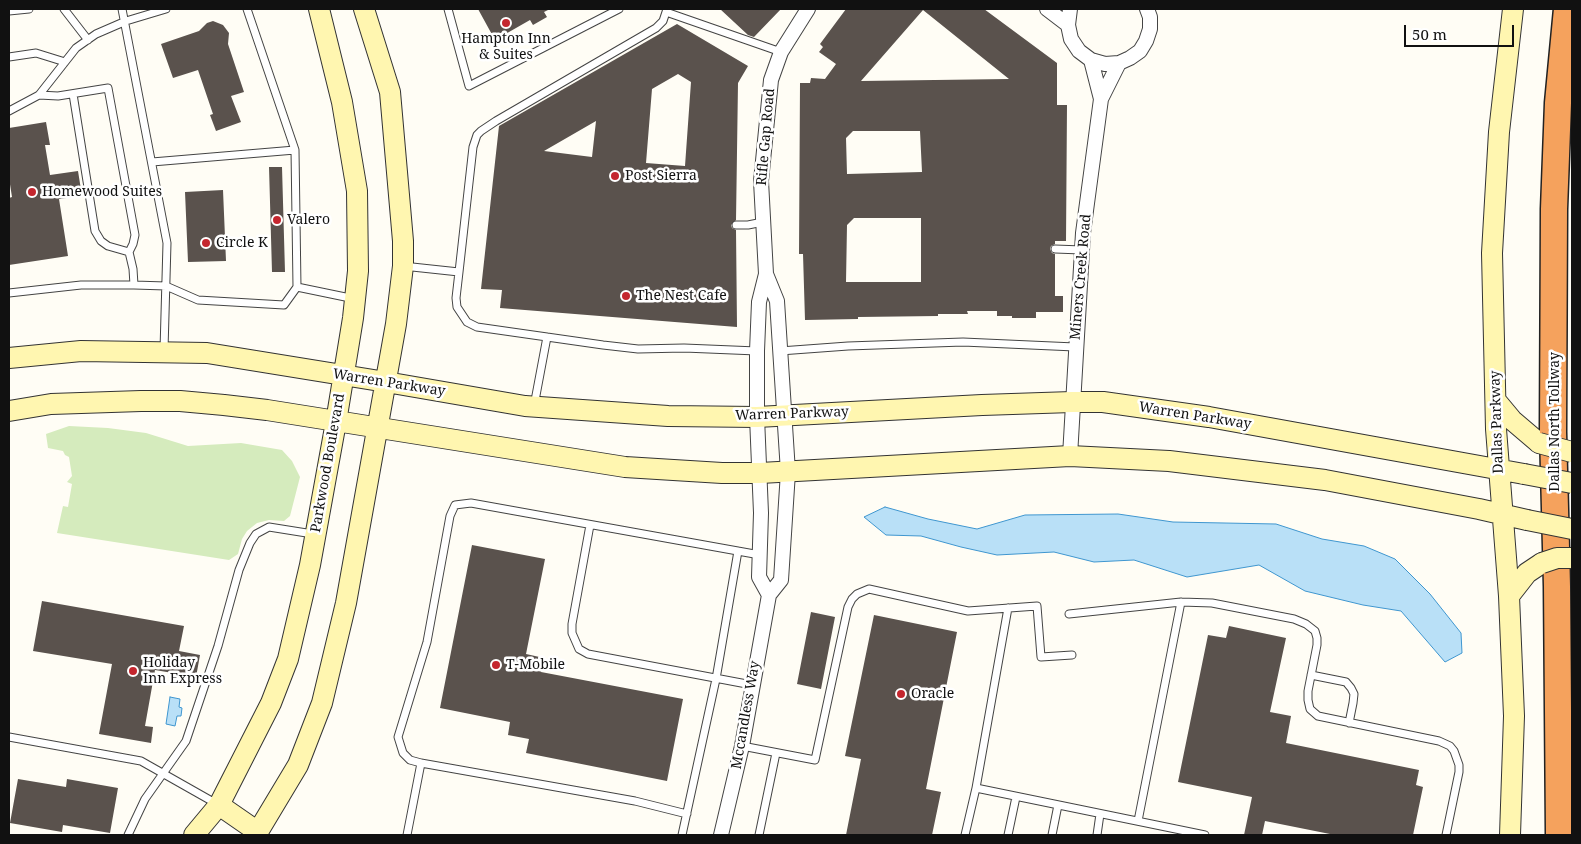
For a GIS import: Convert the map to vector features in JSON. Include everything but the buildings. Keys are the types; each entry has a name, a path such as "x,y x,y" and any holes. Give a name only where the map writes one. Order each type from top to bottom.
{"highway":[{"name":"Dallas North Tollway","path":"1557,829 1554,209 1558,103 1567,9"}],"main road":[{"name":"Parkwood Boulevard","path":"194,835 220,805 271,703 288,659 310,565 344,375 358,271 357,192 342,102 319,9"},
{"path":"220,805 259,834 298,765 322,703 346,603 378,428 396,324 404,240 390,92 364,9"},
{"name":"Dallas Parkway","path":"1510,835 1514,716 1509,596 1496,429 1497,402 1492,253 1500,132 1513,9"},
{"name":"Warren Parkway","path":"9,358 80,351 207,354 533,407 668,416 757,417 1103,402 1209,417 1498,468 1572,483"},
{"path":"9,411 51,404 180,401 258,409 625,467 722,473 788,472 1070,456 1169,461 1325,480 1572,529"},
{"path":"1497,402 1512,420 1539,443 1572,452"},
{"path":"1509,596 1527,573 1542,563 1557,558 1572,558"}],"street":[{"name":"Rifle Gap Road","path":"760,473 757,417 757,351 759,302 766,274 761,181 770,89 771,80 781,52 808,9"},
{"path":"1046,9 1068,25"},
{"path":"1070,9 1068,25 1071,39 1079,51 1091,60 1105,64 1119,63 1140,51 1150,29 1150,17 1147,9"},
{"name":"Miners Creek Road","path":"1070,456 1082,250 1100,99 1091,60"},
{"name":"Miners Creek Road","path":"1100,99 1119,63"},
{"name":"Rifle Gap Road","path":"766,274 777,301 788,472"},
{"name":"Mccandless Way","path":"722,835 742,746 769,595 781,580 788,472"},
{"path":"760,473 759,576 769,595"}],"lane":[{"path":"9,10 29,9"},
{"path":"64,9 88,40"},
{"path":"122,9 126,21 167,243 164,352"},
{"path":"9,111 39,95 76,48 96,34 126,21 166,9"},
{"path":"9,293 81,285 166,286 198,300 284,305 297,287 295,150 247,9"},
{"path":"448,9 469,86 619,9"},
{"path":"757,351 684,348 638,349 477,327 467,322 458,311 456,303 473,147 481,131 661,25 666,10 781,52"},
{"path":"9,57 36,53 65,62"},
{"path":"39,95 58,96 108,88 135,235 134,244 129,252 134,285"},
{"path":"73,94 95,231 101,241 108,246 129,252"},
{"path":"152,162 295,150"},
{"path":"736,225 763,222"},
{"path":"1055,249 1082,250"},
{"path":"403,266 459,272"},
{"path":"297,287 355,299"},
{"path":"533,407 547,337"},
{"path":"780,351 848,346 963,342 1075,347"},
{"path":"687,814 635,801 421,763 410,760 403,752 398,737 427,642 450,516 455,505 470,503 760,555"},
{"path":"590,525 572,624 572,633 579,648 588,654 752,685"},
{"path":"128,835 145,799 186,741 218,646 239,570 250,542 256,534 269,527 315,534"},
{"path":"682,835 716,679 738,550"},
{"path":"742,746 815,760 848,607 852,598 869,589 968,610 1038,606 1040,657 1072,655"},
{"path":"1138,822 1181,602"},
{"path":"1069,614 1181,602 1212,603 1294,619 1306,624 1315,631 1317,638 1308,691 1310,709 1318,716 1440,742 1450,746 1457,757 1459,765 1446,835"},
{"path":"965,835 976,788 1008,608"},
{"path":"1311,675 1346,682 1351,688 1354,694 1349,723"},
{"path":"9,737 141,761 220,805"},
{"path":"759,835 776,753"},
{"path":"407,835 421,763"},
{"path":"976,788 1205,835"},
{"path":"1008,835 1016,797"},
{"path":"1052,835 1058,805"},
{"path":"1097,835 1100,814"}],"green space":[{"path":"69,426 108,428 146,433 188,446 241,443 282,450 292,461 300,477 290,516 284,521 269,520 257,523 247,531 242,539 238,554 229,560 57,533 63,506 68,507 72,484 67,482 72,476 69,457 63,451 48,448 46,434"}],"water":[{"path":"885,507 928,519 977,529 1025,515 1118,514 1173,522 1276,524 1322,539 1364,546 1395,559 1430,594 1461,633 1462,653 1445,662 1401,611 1363,605 1305,591 1259,565 1187,577 1134,560 1094,562 1054,552 997,555 921,536 886,535 864,517"},
{"path":"170,697 180,699 179,707 182,708 181,716 177,716 175,726 166,724"}],"place":[{"name":"Hampton Inn & Suites","path":"506,23"},
{"name":"Post Sierra","path":"615,176"},
{"name":"Homewood Suites","path":"32,192"},
{"name":"Valero","path":"277,220"},
{"name":"Circle K","path":"206,243"},
{"name":"The Nest Cafe","path":"626,296"},
{"name":"T-Mobile","path":"496,665"},
{"name":"Holiday Inn Express","path":"133,671"},
{"name":"Oracle","path":"901,694"}]}
